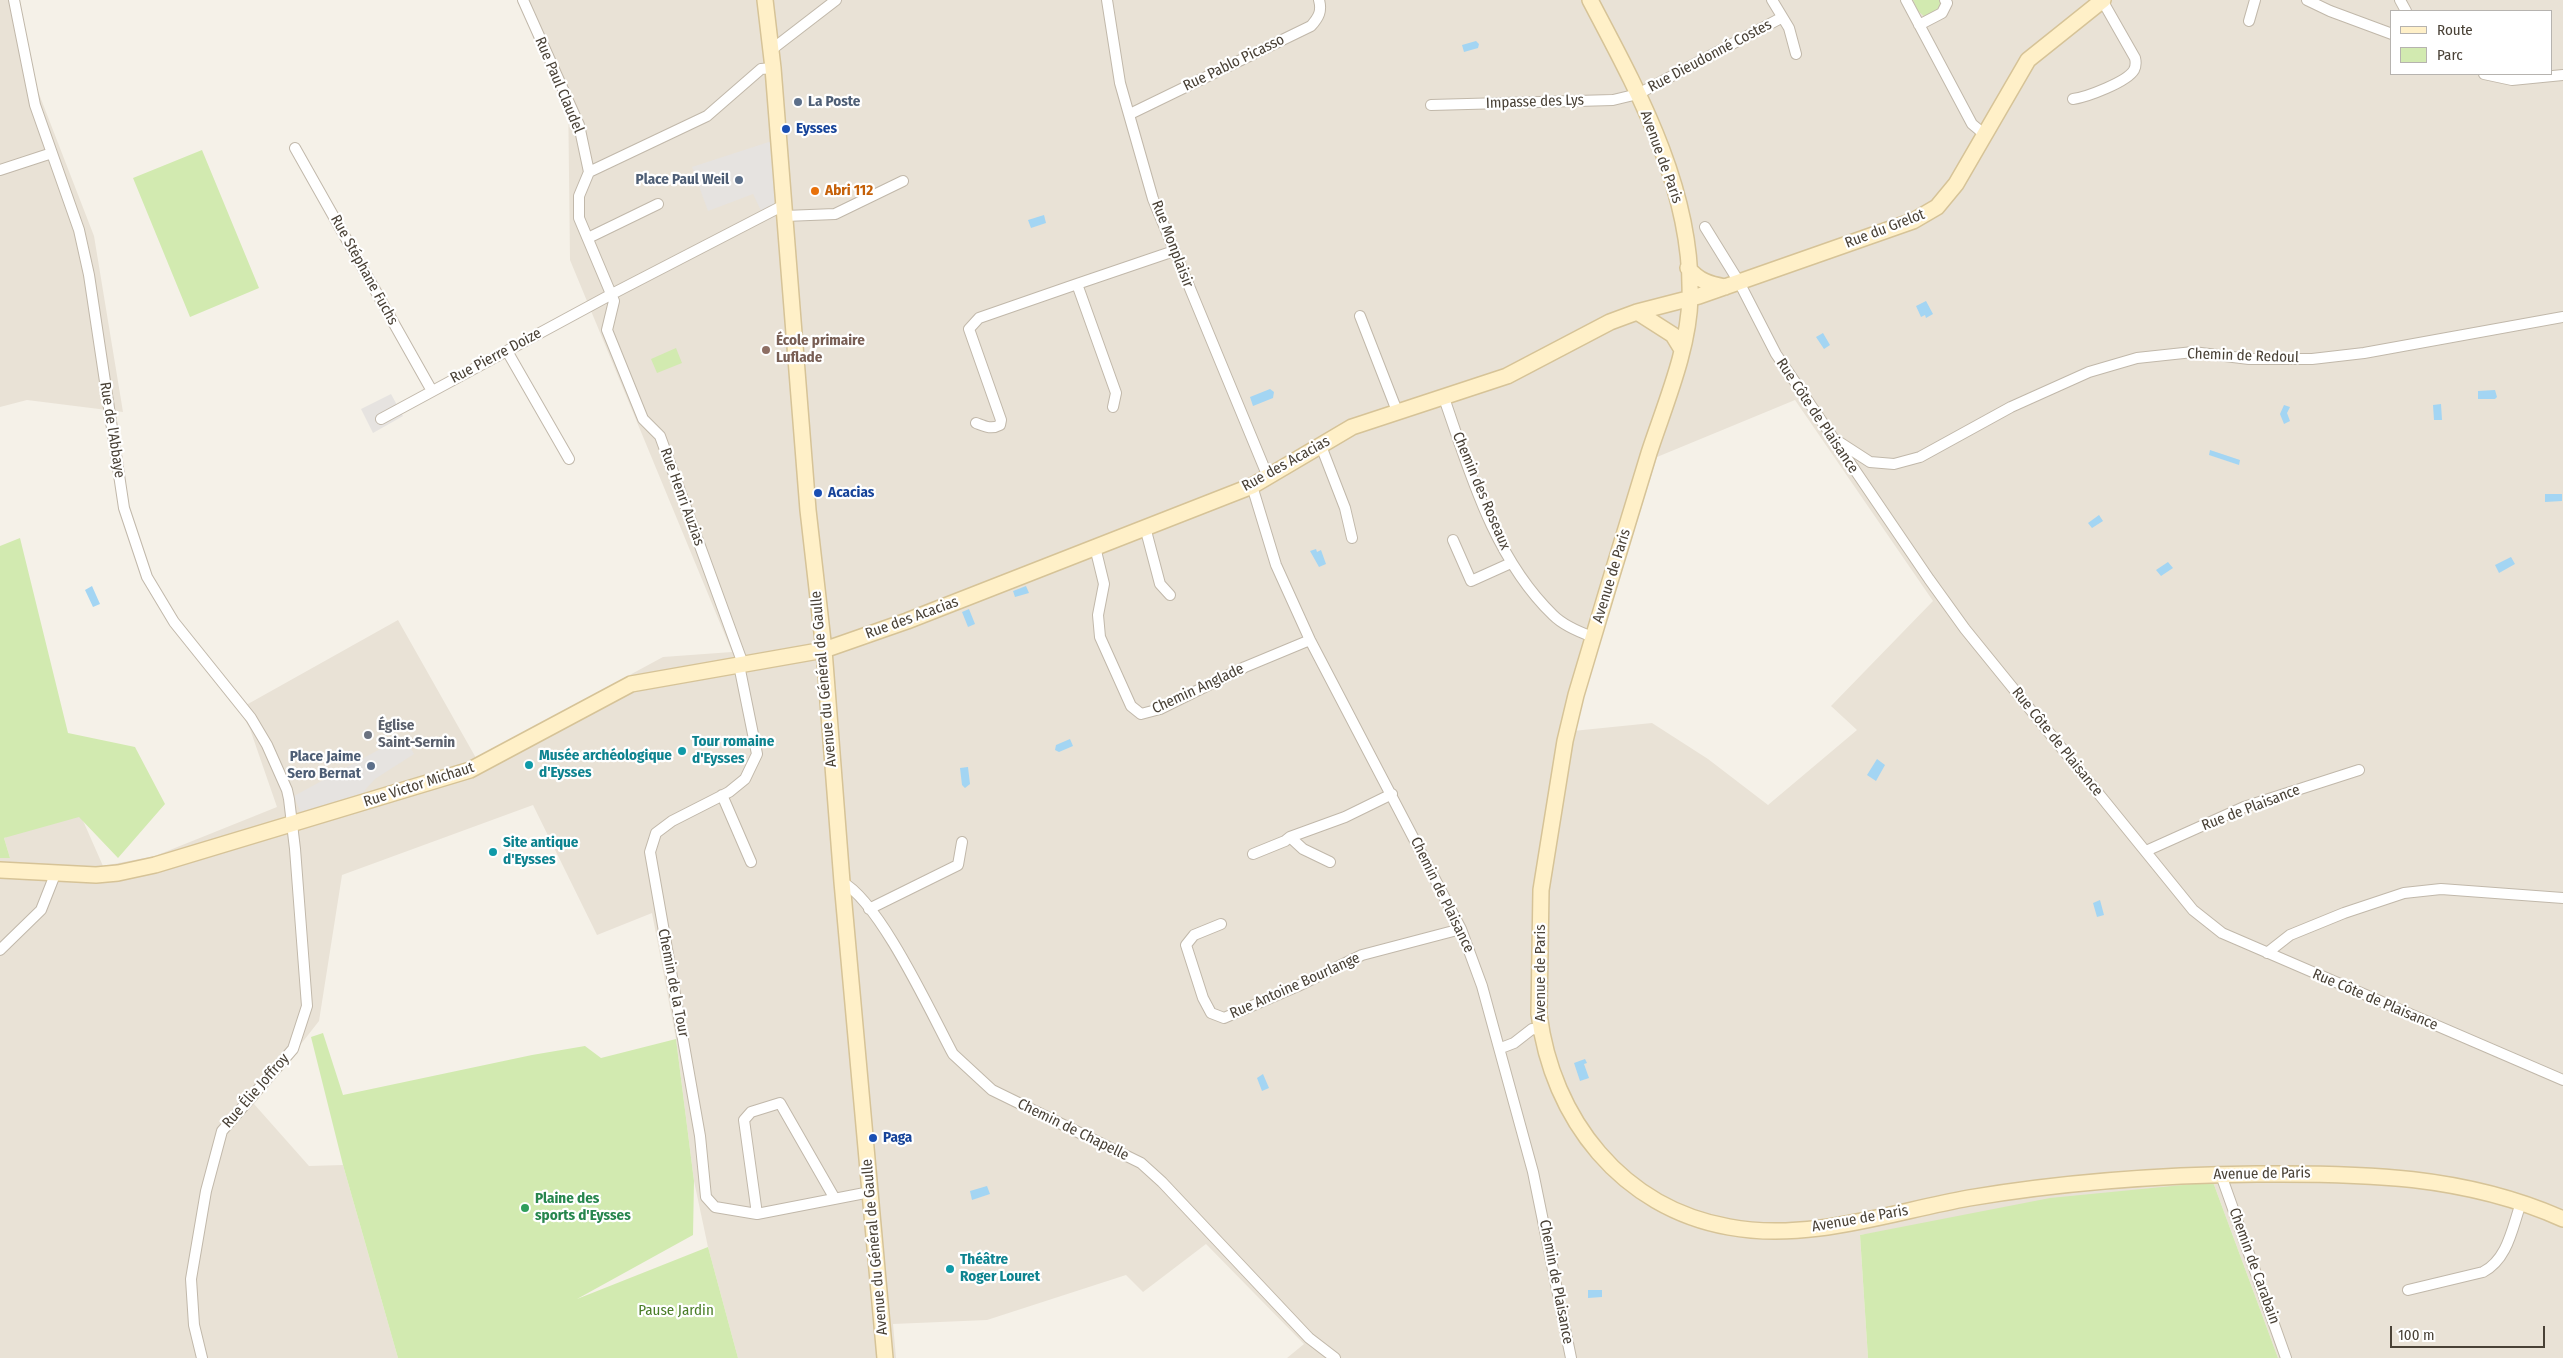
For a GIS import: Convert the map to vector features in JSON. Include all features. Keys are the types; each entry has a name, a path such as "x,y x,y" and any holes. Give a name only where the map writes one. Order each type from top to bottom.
{"main road":[{"name":"Avenue du Général de Gaulle","path":"765,0 773,68 808,510 824,650 842,882 885,1358"},
{"name":"Avenue de Paris","path":"1590,0 1638,94 1670,170 1680,210 1690,298 1676,374 1576,695 1565,741 1541,890 1539,1014 1541,1030 1553,1075 1571,1115 1595,1150 1622,1177 1654,1200 1689,1216 1730,1228 1773,1230 1820,1228 1970,1198 2082,1183 2221,1175 2345,1173 2401,1177 2449,1184 2521,1203 2563,1218"},
{"name":"Rue du Grelot","path":"1690,298 1924,215 1947,196 2028,60 2102,0"},
{"path":"1688,268 1696,278 1708,284 1732,284"},
{"name":"Rue des Acacias","path":"824,650 907,621 1252,486 1352,427 1507,376 1610,322 1638,312 1690,298"},
{"path":"1638,312 1674,335 1682,348"},
{"name":"Rue Victor Michaut","path":"0,870 118,873 179,858 470,770 631,684 824,650"}],"street":[{"name":"Rue de l'Abbaye","path":"14,0 35,105 79,230 89,275 124,508 147,577 174,622 251,718 267,745 287,790 292,824"},
{"name":"Rue Paul Claudel","path":"523,0 579,125 589,172"},
{"path":"770,48 775,47 836,0"},
{"name":"Rue Monplaisir","path":"1107,0 1120,83 1153,199 1268,478"},
{"name":"Rue Pablo Picasso","path":"1130,114 1311,26 1322,9 1319,0"},
{"name":"Rue Dieudonné Costes","path":"1772,0 1789,28 1796,54"},
{"path":"1906,0 1972,124 1984,134"},
{"path":"1919,25 1942,13 1947,3 1945,0"},
{"path":"2073,99 2085,97 2128,76 2136,64 2135,58 2102,0"},
{"path":"2249,22 2255,0"},
{"path":"2307,0 2330,11 2390,33"},
{"name":"Rue Dieudonné Costes","path":"1638,94 1782,18"},
{"path":"589,172 706,116 761,69 773,68"},
{"path":"2489,75 2512,80 2563,75"},
{"name":"Impasse des Lys","path":"1431,105 1613,100 1638,94"},
{"name":"Rue Stéphane Fuchs","path":"295,148 432,391"},
{"path":"0,170 52,153"},
{"name":"Rue Henri Auzias","path":"589,172 579,196 579,218 614,301 607,330 643,419 660,436 741,665"},
{"path":"784,210 835,214 903,181"},
{"path":"588,238 658,204"},
{"name":"Rue Pierre Doize","path":"381,419 612,294 784,210"},
{"name":"Rue Côte de Plaisance","path":"1704,227 1732,284 1776,354 1831,437 1965,629 2193,910 2222,933 2267,954 2563,1080"},
{"path":"976,423 989,428 995,428 1000,425 1001,420 969,329 979,318 1174,251"},
{"path":"1077,284 1116,393 1113,407"},
{"path":"1360,316 1397,411"},
{"name":"Chemin de Redoul","path":"1831,437 1870,462 1894,464 1920,457 2012,407 2089,372 2138,358 2193,352 2249,359 2312,359 2364,353 2563,317"},
{"path":"507,351 569,460"},
{"name":"Chemin des Roseaux","path":"1444,398 1488,516 1511,563 1554,616 1574,630 1593,637"},
{"path":"1321,446 1345,508 1352,538"},
{"name":"Chemin de Plaisance","path":"1252,486 1276,565 1310,640 1461,929 1482,986 1501,1048 1534,1172 1571,1358"},
{"path":"1145,527 1160,584 1170,595"},
{"path":"1453,540 1471,581 1511,563"},
{"name":"Chemin Anglade","path":"1095,547 1104,584 1098,615 1100,636 1131,706 1141,714 1160,709 1245,667 1310,640"},
{"name":"Chemin de la Tour","path":"741,665 757,754 745,779 722,795 672,821 656,833 650,852 700,1136 706,1197 715,1206 758,1214"},
{"name":"Rue de Plaisance","path":"2146,851 2244,807 2359,770"},
{"path":"1254,854 1392,794"},
{"path":"722,795 751,862"},
{"name":"Rue Élie Joffroy","path":"202,1358 194,1325 190,1279 206,1191 222,1131 293,1049 307,1006 292,824"},
{"path":"1290,837 1302,848 1330,862"},
{"path":"869,909 958,865 962,842"},
{"path":"0,950 41,910 56,872"},
{"name":"Chemin de Chapelle","path":"842,882 851,887 882,925 953,1054 970,1072 992,1090 1141,1163 1309,1338 1335,1358"},
{"path":"2267,954 2290,934 2404,893 2441,889 2563,898"},
{"name":"Rue Antoine Bourlange","path":"1221,924 1194,935 1186,945 1203,998 1211,1013 1224,1018 1298,986 1362,955 1461,929"},
{"path":"1501,1048 1514,1044 1532,1029 1541,1030"},
{"path":"834,1200 780,1103 751,1112 744,1120 758,1214 834,1200 870,1192"},
{"name":"Chemin de Carabain","path":"2221,1175 2286,1358"},
{"path":"2408,1290 2482,1272 2490,1268 2504,1254 2521,1203"}],"shaded area":[{"path":"0,0 17,0 34,81 94,236 123,412 27,400 0,407"},
{"path":"529,0 2563,0 2563,1358 2278,1358 2213,1182 1860,1235 1868,1358 1287,1358 1304,1344 1206,1244 1143,1292 1126,1275 987,1320 893,1324 896,1358 738,1358 708,1247 694,1181 676,1039 652,913 597,935 533,805 342,875 319,1021 254,1104 309,1166 343,1165 398,1358 0,1358 0,858 10,858 4,838 77,807 103,866 155,856 277,807 250,729 239,709 398,620 476,758 663,657 732,652 570,260 568,88","holes":["1795,400 1933,601 1831,706 1857,730 1768,805 1708,759 1652,723 1573,731 1657,457"]},
{"name":"Place Paul Weil","path":"778,139 784,205 763,215 753,194 708,211 692,167"},
{"path":"391,394 403,416 373,433 361,409"},
{"name":"Place Jaime Sero Bernat","path":"404,736 414,754 375,779 357,799 302,816 294,796"}],"green space":[{"path":"1913,0 1941,0 1939,10 1925,17 1918,11"},
{"path":"202,150 259,288 190,317 133,178"},
{"path":"676,348 682,363 657,373 651,359"},
{"path":"20,538 68,733 135,747 165,804 118,858 79,817 4,838 10,858 0,858 0,546"},
{"name":"Plaine des sports d'Eysses","path":"323,1033 343,1095 532,1055 585,1046 601,1058 676,1039 694,1181 693,1235 577,1299 708,1247 738,1358 398,1358 343,1165 311,1037"},
{"path":"2213,1182 2278,1358 1868,1358 1860,1235 2050,1198"}],"water":[{"path":"1476,41 1479,44 1478,48 1464,52 1462,45"},
{"path":"1044,215 1046,223 1031,228 1028,220"},
{"path":"1926,301 1933,314 1926,318 1925,315 1921,317 1916,306"},
{"path":"1823,333 1830,345 1824,349 1816,337"},
{"path":"1270,389 1274,392 1273,398 1253,406 1250,397"},
{"path":"2495,390 2497,397 2495,399 2478,399 2478,391"},
{"path":"2441,404 2442,420 2434,420 2433,405"},
{"path":"2284,405 2290,407 2287,413 2290,421 2284,424 2280,414"},
{"path":"2210,450 2240,460 2239,465 2209,455"},
{"path":"2545,494 2562,494 2562,501 2545,502"},
{"path":"2099,515 2103,521 2092,528 2088,523"},
{"path":"1316,549 1317,552 1321,550 1326,564 1319,567 1310,551"},
{"path":"2511,557 2515,564 2499,573 2495,565"},
{"path":"2168,562 2173,568 2161,576 2156,570"},
{"path":"92,586 100,604 93,607 85,590"},
{"path":"1026,586 1029,593 1015,597 1013,591"},
{"path":"969,609 975,624 968,627 962,612"},
{"path":"1070,739 1073,746 1059,752 1055,750 1056,745"},
{"path":"1877,759 1885,765 1876,781 1867,775"},
{"path":"968,767 970,784 965,788 962,785 960,768"},
{"path":"2100,900 2104,915 2097,917 2093,903"},
{"path":"1585,1059 1587,1063 1584,1064 1589,1078 1580,1081 1574,1063"},
{"path":"1263,1074 1269,1088 1262,1091 1257,1078"},
{"path":"987,1186 990,1194 972,1200 970,1191"},
{"path":"1588,1290 1602,1290 1602,1297 1588,1298"}],"place":[{"name":"La Poste","path":"798,102"},
{"name":"Eysses","path":"786,129"},
{"name":"Place Paul Weil","path":"739,180"},
{"name":"Abri 112","path":"815,191"},
{"name":"École primaire Luflade","path":"766,350"},
{"name":"Acacias","path":"818,493"},
{"name":"Église Saint-Sernin","path":"368,735"},
{"name":"Tour romaine d'Eysses","path":"682,751"},
{"name":"Musée archéologique d'Eysses","path":"529,765"},
{"name":"Place Jaime Sero Bernat","path":"371,766"},
{"name":"Site antique d'Eysses","path":"493,852"},
{"name":"Paga","path":"873,1138"},
{"name":"Plaine des sports d'Eysses","path":"525,1208"},
{"name":"Théâtre Roger Louret","path":"950,1269"}],"park label":[{"name":"Pause Jardin","path":"676,1311"}]}
